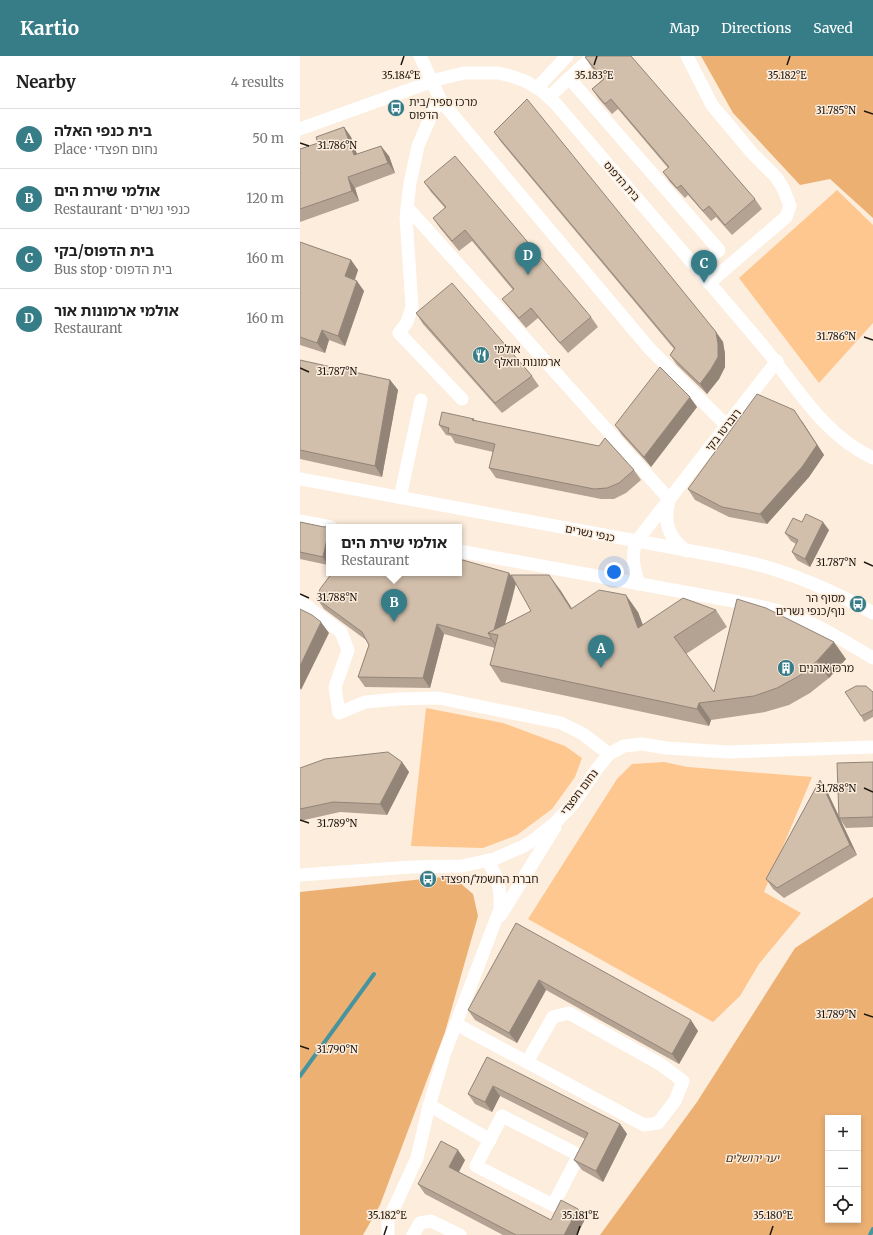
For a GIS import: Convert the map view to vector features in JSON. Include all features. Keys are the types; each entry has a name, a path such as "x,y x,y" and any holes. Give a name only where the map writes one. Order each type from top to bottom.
{"street":[{"path":"420,56 441,101 649,348 726,425"},
{"path":"537,88 567,56"},
{"path":"549,97 593,56"},
{"path":"687,56 712,105 752,153 776,177 784,190 790,206 786,217 709,283"},
{"name":"בית הדפוס","path":"300,129 431,82 464,73 481,72 511,76 525,81 549,97 566,115 777,361 815,413 830,429 845,441 873,458"},
{"path":"569,78 719,250 697,269"},
{"path":"441,101 433,111 418,146 410,183 406,217 412,307 407,322 399,333 462,399"},
{"path":"407,207 669,499"},
{"name":"רוברטו בקי","path":"639,584 633,563 633,549 636,542 777,361"},
{"path":"400,498 421,400"},
{"name":"כנפי נשרים","path":"300,479 724,557 763,566 787,574 858,604 873,613"},
{"name":"רוברטו בקי","path":"669,499 666,517 668,529 675,541 688,551"},
{"path":"300,521 326,526"},
{"path":"462,552 739,602 781,612 799,618 873,658"},
{"path":"300,601 341,632 348,650 335,687 339,713 365,702 400,698 439,698 561,723 583,734 609,754"},
{"path":"735,616 739,602"},
{"name":"נחום חפצדי","path":"300,875 411,867 462,866 488,860 524,846 555,823 563,815 573,804 597,768 609,754 624,746 642,744 666,748 728,752 870,746"},
{"path":"495,924 563,815"},
{"path":"388,1235 388,1221 417,1158 429,1105 444,1055 500,909 500,892 497,877 488,860"},
{"path":"456,1024 644,1125 658,1123 675,1101 683,1081 660,1064 568,1013 553,1017 527,1062"},
{"path":"429,1105 490,1140"},
{"path":"502,1116 579,1155 553,1205 476,1166 490,1140 502,1116"},
{"path":"413,1235 420,1222 431,1221 460,1235"}],"shaded area":[{"path":"837,190 873,225 873,323 819,383 739,278"},
{"path":"426,708 503,723 565,746 582,758 575,777 552,809 517,835 483,848 411,846"},
{"path":"664,762 688,767 812,777 764,892 801,913 759,964 740,996 713,1022 528,919 617,779 632,764"}],"green space":[{"path":"701,56 873,56 873,218 830,179 800,185 733,113"},
{"path":"452,876 473,894 478,916 445,1032 380,1205 363,1235 300,1235 300,892"},
{"name":"יער ירושלים","path":"873,897 873,1235 600,1235 697,1102 795,948"}],"building":[{"path":"631,56 755,199 725,225 709,206 703,211 681,185 677,188 663,172 669,167 611,99 605,104 592,89 604,79 585,57"},
{"path":"527,99 716,332 718,357 700,384 670,355 675,348 494,132"},
{"path":"344,127 354,155 381,146 388,163 348,177 352,191 300,209 300,149 318,143 316,137"},
{"path":"455,156 591,317 560,343 531,308 519,318 502,299 514,289 465,230 452,241 433,218 446,207 424,182"},
{"path":"300,242 351,260 345,276 357,281 338,336 322,330 317,343 300,337"},
{"name":"אולמי ארמונות וואלף","path":"452,283 532,376 495,403 416,313"},
{"path":"300,360 390,380 375,466 300,450"},
{"path":"660,367 690,397 644,457 615,425"},
{"path":"757,394 794,410 817,445 802,467 760,514 722,507 688,489"},
{"path":"442,412 474,419 472,420 599,446 605,438 634,470 619,483 607,488 594,489 489,468 495,444 448,433 449,428 439,425"},
{"path":"806,514 823,522 805,559 792,552 798,540 785,533 793,518 802,522"},
{"path":"300,522 326,527 326,544 323,557 300,552"},
{"path":"462,560 509,573 494,630 488,633 491,639 437,624 423,678 358,677 369,645 362,632 317,599 320,589 330,576 462,576"},
{"path":"511,575 549,575 571,609 599,590 626,595 638,628 683,598 716,610 674,637 714,692 737,599 766,608 834,642 817,661 799,676 777,688 754,696 699,703 697,709 490,665 498,635 488,633 531,611"},
{"path":"300,609 312,615 321,622 300,666"},
{"path":"856,686 866,686 873,692 873,710 861,716 845,692"},
{"path":"388,752 402,762 380,804 333,802 300,809 300,768 325,759"},
{"path":"873,762 873,817 839,818 837,763"},
{"path":"820,780 850,845 777,888 766,879"},
{"path":"516,923 691,1020 672,1054 539,980 509,1033 468,1010"},
{"path":"487,1057 620,1124 596,1171 574,1160 588,1133 493,1086 485,1102 468,1094"},
{"path":"441,1141 458,1150 449,1167 551,1220 561,1200 578,1209 564,1235 516,1235 418,1184"}],"waterway":[{"path":"300,1076 374,974"},
{"path":"870,1235 873,1229"}],"place":[{"name":"מרכז ספיר/בית הדפוס","path":"396,108"},
{"name":"אולמי ארמונות אור","path":"528,275"},
{"name":"בית הדפוס/בקי","path":"704,283"},
{"name":"אולמי ארמונות וואלף","path":"481,355"},
{"name":"מסוף הר נוף/כנפי נשרים","path":"858,604"},
{"name":"אולמי שירת הים","path":"394,622"},
{"name":"בית כנפי האלה","path":"601,668"},
{"name":"מרכז אורנים","path":"786,668"},
{"name":"חברת החשמל/חפצדי","path":"428,879"}]}
